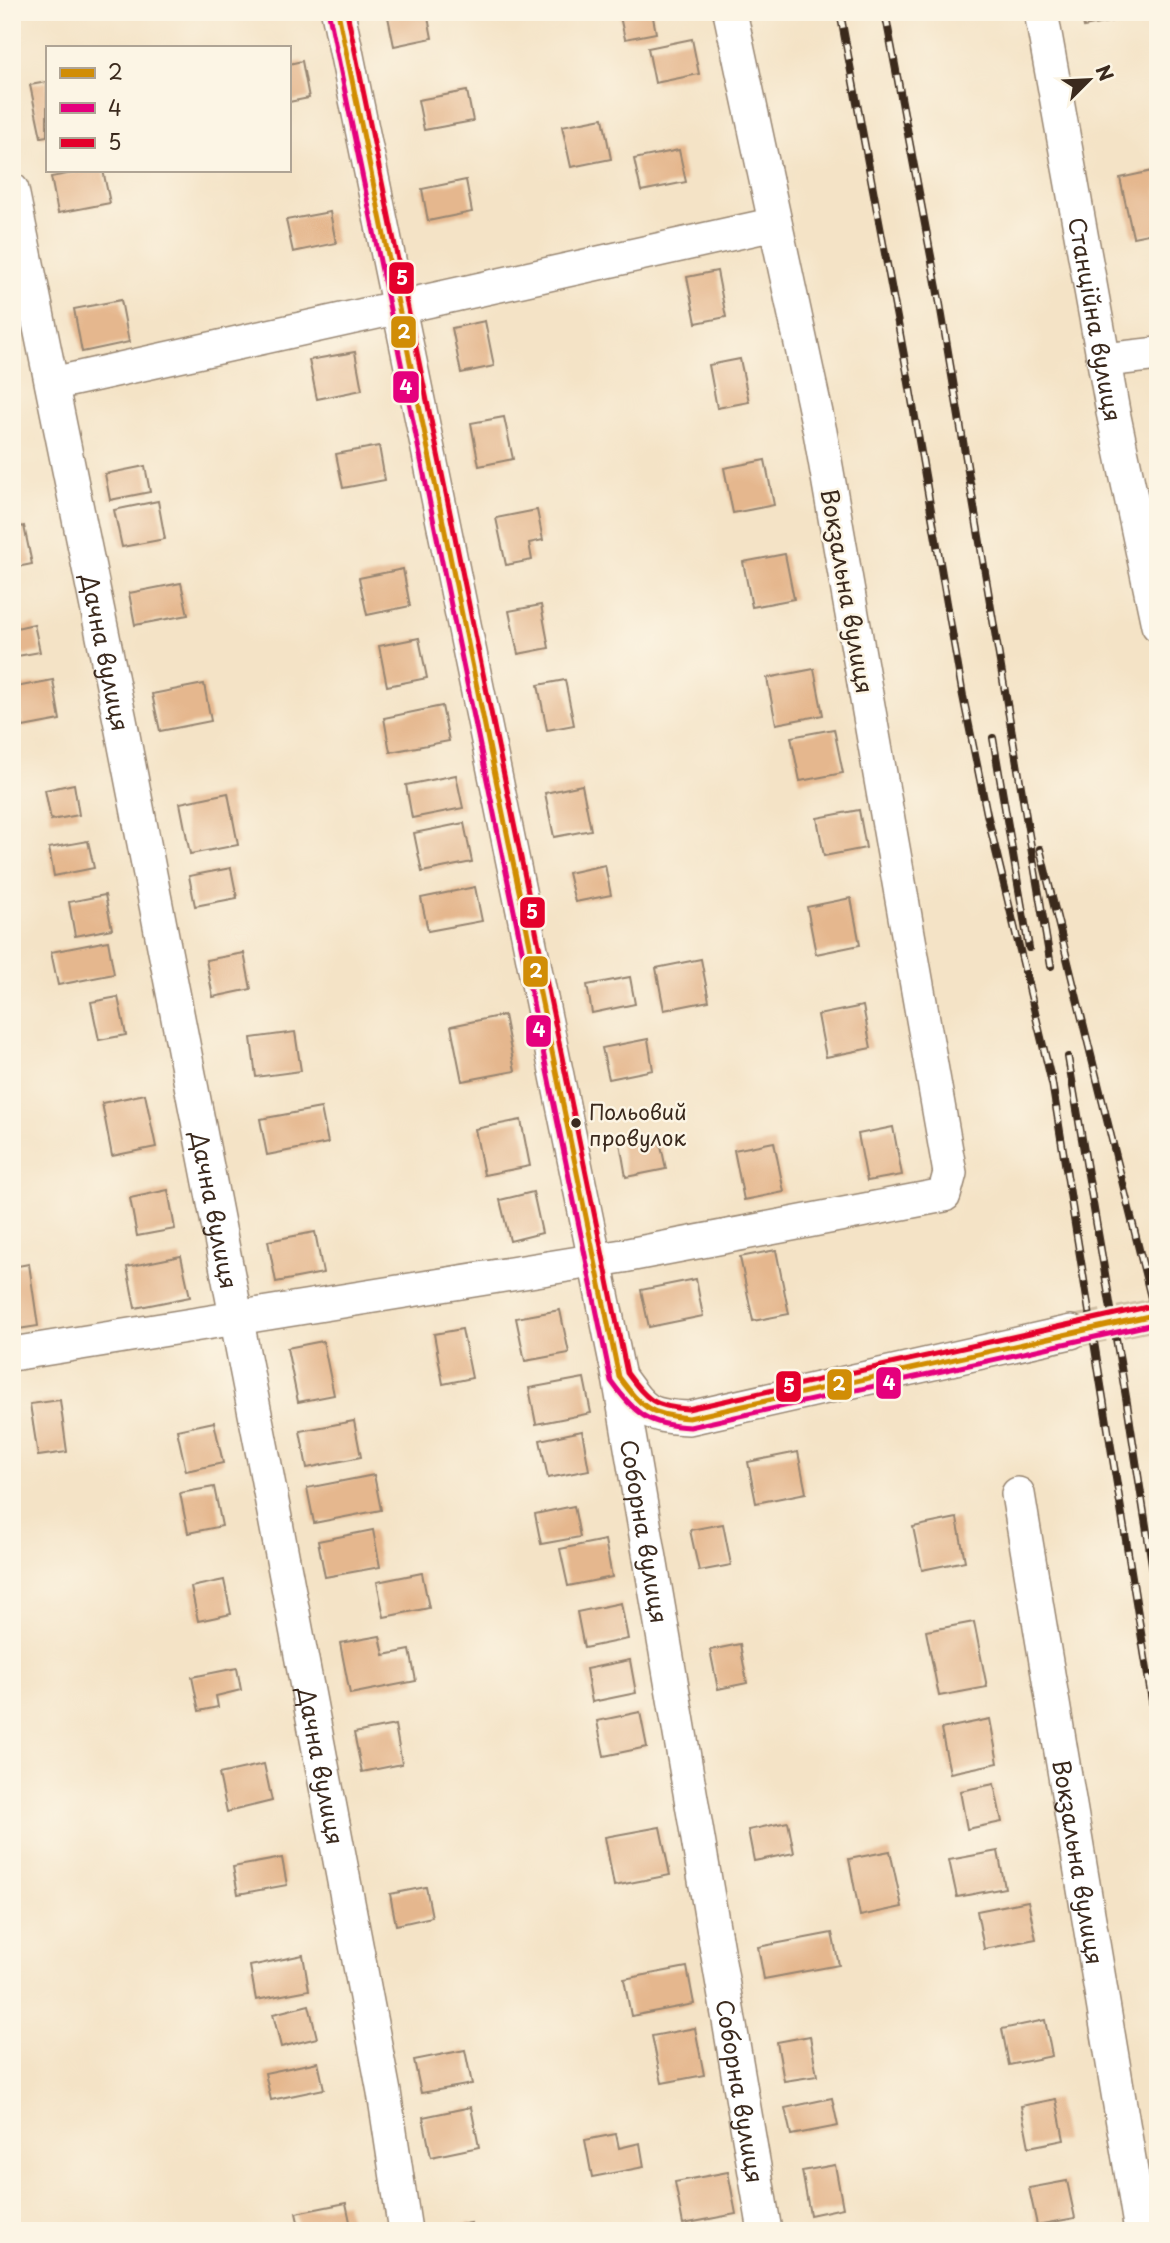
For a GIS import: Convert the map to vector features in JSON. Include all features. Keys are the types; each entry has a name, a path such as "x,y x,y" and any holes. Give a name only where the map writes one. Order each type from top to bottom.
{"street":[{"name":"Соборна вулиця","path":"338,12 619,1377 765,2231"},
{"name":"Вокзальна вулиця","path":"596,1260 944,1195 950,1173 820,432 730,12"},
{"name":"Станційна вулиця","path":"1041,12 1113,412 1158,625"},
{"name":"Дачна вулиця","path":"12,190 123,734 236,1318 384,2092 405,2231"},
{"path":"52,384 775,224"},
{"path":"1105,360 1158,354"},
{"path":"12,1354 596,1260"},
{"path":"636,1477 645,1445 664,1428 689,1418 1071,1332"},
{"path":"619,1377 640,1406 661,1417 689,1418"},
{"name":"Вокзальна вулиця","path":"1018,1494 1141,2231"}],"building":[{"path":"387,12 427,12 432,38 394,46"},
{"path":"619,12 652,12 656,33 625,39"},
{"path":"1081,12 1131,12 1132,17 1084,27"},
{"path":"692,39 699,74 655,83 648,48"},
{"path":"302,61 309,98 290,102 290,64"},
{"path":"46,82 46,136 41,137 30,85"},
{"path":"467,91 473,121 424,130 418,100"},
{"path":"603,118 611,159 571,167 562,126"},
{"path":"679,150 686,182 641,191 634,159"},
{"path":"1157,170 1158,232 1133,237 1120,178"},
{"path":"78,172 103,172 110,203 58,213 51,177"},
{"path":"466,180 472,212 428,221 422,189"},
{"path":"330,212 336,243 293,252 286,220"},
{"path":"717,271 726,317 696,323 687,277"},
{"path":"121,300 129,342 82,352 74,309"},
{"path":"485,321 494,366 461,373 452,328"},
{"path":"355,352 362,390 317,399 309,360"},
{"path":"740,359 749,402 717,408 709,365"},
{"path":"504,417 513,459 479,466 471,423"},
{"path":"379,446 385,480 343,488 336,454"},
{"path":"765,460 774,505 733,513 724,468"},
{"path":"145,466 150,492 110,500 105,474"},
{"path":"158,501 165,539 122,547 114,510"},
{"path":"537,510 543,540 529,543 532,560 506,565 496,518"},
{"path":"24,526 32,564 12,568 12,529"},
{"path":"785,554 794,599 752,607 743,562"},
{"path":"403,569 410,606 367,615 359,578"},
{"path":"181,583 188,615 135,625 129,593"},
{"path":"541,605 549,648 518,654 509,611"},
{"path":"34,624 40,652 12,657 12,629"},
{"path":"419,638 427,678 387,686 379,646"},
{"path":"814,669 823,715 776,724 767,678"},
{"path":"53,680 60,720 23,727 16,687"},
{"path":"565,680 574,725 547,730 538,685"},
{"path":"204,684 211,721 160,731 152,694"},
{"path":"442,706 449,741 390,752 384,718"},
{"path":"834,729 843,773 800,781 791,737"},
{"path":"456,775 463,808 412,818 406,785"},
{"path":"74,784 79,815 51,820 45,790"},
{"path":"582,785 591,830 554,837 545,793"},
{"path":"228,793 238,845 190,854 180,803"},
{"path":"859,810 866,848 824,856 817,818"},
{"path":"464,823 472,862 422,872 414,833"},
{"path":"88,841 94,868 54,876 49,848"},
{"path":"605,865 611,895 575,902 568,873"},
{"path":"231,868 237,898 195,906 189,876"},
{"path":"475,887 482,921 428,931 421,898"},
{"path":"105,895 112,929 75,936 69,902"},
{"path":"851,898 860,945 816,954 807,907"},
{"path":"108,941 114,974 58,985 51,952"},
{"path":"244,953 251,989 213,997 206,960"},
{"path":"701,959 709,1001 664,1010 656,968"},
{"path":"630,977 635,1004 592,1013 587,985"},
{"path":"118,997 126,1035 99,1040 91,1002"},
{"path":"863,1006 871,1048 826,1057 818,1015"},
{"path":"504,1015 515,1071 462,1081 451,1026"},
{"path":"295,1032 301,1071 256,1077 251,1038"},
{"path":"648,1039 653,1070 609,1079 602,1048"},
{"path":"145,1094 156,1147 112,1156 102,1103"},
{"path":"321,1108 328,1143 267,1155 260,1119"},
{"path":"521,1120 530,1166 484,1175 475,1129"},
{"path":"893,1127 902,1175 867,1181 858,1134"},
{"path":"659,1136 666,1169 626,1177 620,1143"},
{"path":"774,1142 784,1192 744,1200 734,1150"},
{"path":"168,1190 175,1229 137,1236 130,1198"},
{"path":"533,1192 542,1233 510,1241 500,1200"},
{"path":"315,1232 323,1273 276,1282 268,1241"},
{"path":"776,1250 789,1314 753,1321 740,1257"},
{"path":"181,1256 190,1297 135,1308 127,1267"},
{"path":"29,1264 38,1326 12,1330 12,1267"},
{"path":"696,1279 703,1316 649,1327 641,1290"},
{"path":"560,1310 569,1353 525,1361 516,1318"},
{"path":"462,1329 472,1378 443,1384 434,1334"},
{"path":"323,1341 334,1395 298,1402 287,1348"},
{"path":"584,1378 591,1413 536,1424 529,1388"},
{"path":"60,1400 67,1452 38,1456 30,1404"},
{"path":"354,1421 361,1457 307,1468 300,1431"},
{"path":"214,1422 223,1463 186,1471 177,1430"},
{"path":"582,1431 589,1470 548,1478 540,1440"},
{"path":"798,1452 806,1493 756,1503 748,1462"},
{"path":"374,1475 381,1510 314,1523 307,1488"},
{"path":"214,1487 222,1526 188,1533 180,1493"},
{"path":"574,1506 580,1537 541,1544 535,1514"},
{"path":"957,1518 965,1561 922,1570 913,1527"},
{"path":"723,1524 731,1565 699,1571 690,1530"},
{"path":"373,1530 380,1567 325,1577 318,1541"},
{"path":"605,1540 612,1577 568,1586 560,1549"},
{"path":"422,1573 429,1608 384,1617 377,1582"},
{"path":"224,1580 231,1614 198,1621 191,1587"},
{"path":"621,1603 628,1639 584,1648 577,1612"},
{"path":"974,1622 987,1687 939,1696 926,1631"},
{"path":"380,1636 384,1655 410,1650 416,1681 350,1694 340,1643"},
{"path":"740,1644 747,1683 718,1689 710,1650"},
{"path":"630,1660 636,1693 592,1702 586,1669"},
{"path":"237,1668 241,1690 216,1696 218,1707 199,1711 192,1677"},
{"path":"640,1712 647,1747 604,1756 597,1721"},
{"path":"990,1719 998,1763 950,1773 941,1729"},
{"path":"395,1725 402,1764 362,1772 354,1733"},
{"path":"264,1764 272,1801 227,1812 219,1774"},
{"path":"994,1784 1002,1822 967,1829 960,1791"},
{"path":"788,1822 794,1853 754,1861 748,1830"},
{"path":"660,1827 670,1875 614,1886 605,1837"},
{"path":"890,1851 902,1907 860,1916 849,1859"},
{"path":"998,1851 1005,1888 957,1897 949,1860"},
{"path":"282,1858 287,1885 238,1894 233,1867"},
{"path":"426,1887 432,1917 396,1925 390,1894"},
{"path":"1028,1901 1036,1939 984,1949 977,1911"},
{"path":"832,1933 839,1965 764,1979 758,1947"},
{"path":"303,1955 309,1990 256,2000 250,1966"},
{"path":"687,1967 694,2004 631,2016 624,1979"},
{"path":"309,2005 317,2038 281,2047 273,2014"},
{"path":"1045,2020 1052,2056 1009,2065 1002,2029"},
{"path":"695,2028 704,2075 662,2083 652,2036"},
{"path":"810,2036 817,2076 784,2081 777,2042"},
{"path":"465,2050 472,2084 421,2093 414,2060"},
{"path":"318,2062 324,2089 271,2100 265,2073"},
{"path":"832,2098 838,2126 791,2135 785,2108"},
{"path":"1056,2099 1064,2140 1029,2147 1021,2106"},
{"path":"471,2107 479,2147 431,2157 423,2117"},
{"path":"616,2134 619,2148 640,2143 644,2167 592,2177 585,2140"},
{"path":"835,2165 843,2208 810,2215 802,2171"},
{"path":"728,2172 736,2214 683,2224 675,2182"},
{"path":"1067,2181 1075,2218 1037,2225 1029,2188"},
{"path":"346,2203 352,2231 300,2231 296,2213"},
{"path":"471,2223 473,2231 442,2231 442,2228"}],"tunnel":[{"path":"1071,1332 1158,1314"}],"railway":[{"path":"840,12 908,377 963,696 987,814 1052,1083"},
{"path":"885,12 940,304 1051,966"},
{"path":"993,738 1029,948"},
{"path":"1040,849 1158,1326"},
{"path":"1068,1057 1158,1603"},
{"path":"1051,1076 1158,1738"}],"transit line":[{"name":"2","path":"338,12 619,1377 648,1408 665,1415 689,1418 1158,1314"},
{"name":"5","path":"347,12 627,1373 652,1400 659,1404 688,1409 1156,1305"},
{"name":"4","path":"329,14 611,1381 644,1416 663,1424 690,1427 1158,1323"}],"place":[{"name":"Польовий провулок","path":"576,1123"}]}
